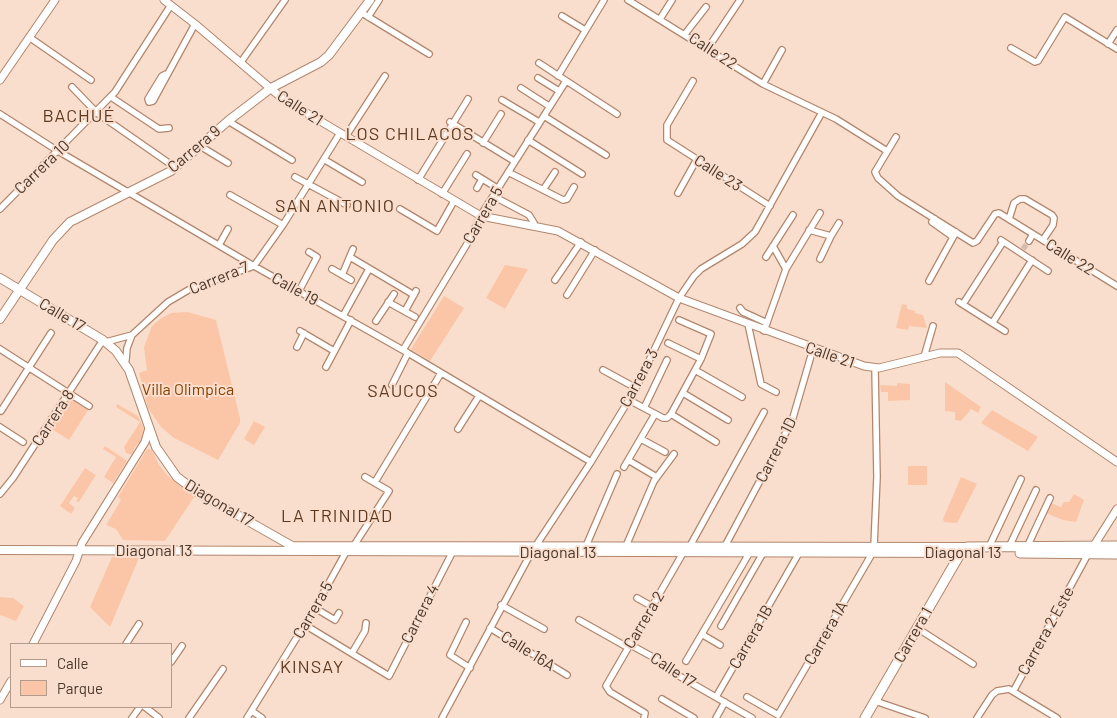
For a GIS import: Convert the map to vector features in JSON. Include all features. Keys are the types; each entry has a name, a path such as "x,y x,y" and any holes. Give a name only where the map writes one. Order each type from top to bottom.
{"main road":[{"name":"Carrera 9","path":"0,320 53,240 70,222 176,168 228,121 271,88 321,62 365,15 370,0"},
{"name":"Calle 17","path":"0,278 104,341 124,358"},
{"name":"Diagonal 17","path":"124,358 156,448 166,466 180,480 273,535"},
{"name":"Diagonal 13","path":"273,535 296,546 683,552 800,552 874,549"},
{"path":"246,552 251,548 277,548 278,543 273,535"},
{"name":"Diagonal 13","path":"0,550 212,553 452,552 533,550 586,546 1090,550 1117,546"},
{"name":"Diagonal 13","path":"964,550 988,547 1027,547 1090,550 1117,554"},
{"name":"Carrera 1","path":"865,718 964,550"}],"street":[{"path":"0,80 55,0"},
{"name":"Calle 21","path":"164,0 283,99 481,216 558,231 596,250 679,298 813,349 875,368 947,352 963,356 1117,462"},
{"path":"240,62 285,0"},
{"path":"379,0 365,15 429,54"},
{"path":"558,76 604,0"},
{"name":"Calle 22","path":"628,0 708,48 763,84"},
{"path":"660,19 672,0"},
{"path":"708,48 740,0"},
{"name":"Carrera 10","path":"0,208 111,97 171,5"},
{"path":"685,34 706,7"},
{"path":"562,16 585,30"},
{"path":"1011,48 1038,62 1065,17 1117,49"},
{"path":"166,74 195,24"},
{"path":"1108,44 1117,30"},
{"path":"29,37 91,80"},
{"path":"782,50 763,84 822,114 836,119 887,151"},
{"path":"539,63 617,114"},
{"name":"Carrera 7","path":"104,341 132,335 177,295 254,266 325,160 385,76"},
{"path":"538,78 559,91"},
{"name":"Carrera 5","path":"392,385 405,351 497,188 566,81"},
{"name":"Calle 23","path":"693,81 667,124 667,140 770,206"},
{"path":"72,87 97,113 176,168"},
{"path":"522,88 549,106"},
{"path":"111,97 159,129 169,128"},
{"path":"418,180 451,123 468,99"},
{"path":"502,100 539,122"},
{"name":"Calle 19","path":"0,114 58,151 131,192 254,266 405,351 591,462"},
{"path":"484,144 501,114"},
{"name":"Carrera 3","path":"442,718 470,668 501,605 533,550 591,462 636,388 679,298 694,276 702,269 747,240 770,206 822,114"},
{"path":"544,116 606,155"},
{"path":"228,121 292,160"},
{"path":"451,123 514,161"},
{"path":"572,134 576,127"},
{"path":"896,137 875,172 876,176 887,189 935,219 932,222 955,234 929,281"},
{"path":"528,140 582,174"},
{"path":"200,146 228,163"},
{"path":"442,194 467,154"},
{"path":"678,193 697,159"},
{"path":"325,160 362,182"},
{"path":"508,172 565,201 574,187"},
{"path":"543,190 555,172"},
{"path":"295,177 347,205"},
{"path":"477,188 479,177 497,188"},
{"path":"230,195 283,225"},
{"path":"493,196 529,215 534,223 533,226"},
{"path":"1009,219 1014,203 1020,199 1025,199 1052,215 1054,218 1053,225 1043,240"},
{"path":"400,208 437,231 454,201"},
{"name":"Calle 22","path":"955,234 975,243 997,212 1117,286"},
{"path":"764,331 786,269 820,213"},
{"path":"766,258 793,215"},
{"path":"820,259 839,223"},
{"path":"219,245 228,229"},
{"path":"809,230 831,236"},
{"path":"1029,241 1033,234"},
{"path":"1005,330 961,303 1002,241 1022,251 1048,271"},
{"path":"555,280 581,242"},
{"path":"773,246 786,269"},
{"path":"342,275 353,249"},
{"path":"567,295 596,250"},
{"path":"298,291 317,257 309,252"},
{"path":"350,257 415,293 405,311"},
{"path":"993,322 1032,260"},
{"path":"332,269 350,280"},
{"path":"343,316 369,269"},
{"path":"376,321 394,294"},
{"path":"388,302 415,317"},
{"path":"740,308 743,312 767,324"},
{"path":"326,367 351,320"},
{"path":"629,400 667,418 671,414 701,359 711,334 679,320"},
{"path":"748,324 761,384 776,392"},
{"path":"924,357 933,326"},
{"path":"296,347 302,332 334,350"},
{"path":"1,411 51,333"},
{"path":"124,358 132,335"},
{"name":"Carrera 8","path":"0,494 12,481 104,341"},
{"path":"668,342 701,359"},
{"path":"0,349 89,406"},
{"name":"Carrera 1D","path":"725,546 792,421 813,349"},
{"path":"644,408 667,360"},
{"name":"Carrera 1A","path":"747,697 778,714 874,549 877,477 875,368"},
{"path":"603,370 636,388"},
{"path":"695,370 742,397"},
{"path":"375,482 441,373"},
{"path":"683,393 728,420"},
{"path":"458,429 479,396"},
{"path":"690,546 764,412"},
{"path":"624,467 656,414"},
{"path":"671,414 716,442"},
{"path":"0,427 24,442"},
{"path":"33,643 62,591 80,550 146,440 149,428"},
{"path":"641,439 665,452"},
{"path":"91,550 86,548 86,542 144,448 150,445 156,448"},
{"path":"626,546 654,482 674,454"},
{"path":"628,460 655,476"},
{"path":"586,546 617,474"},
{"path":"354,546 389,490 365,477"},
{"path":"988,547 1021,479"},
{"path":"1009,547 1036,490"},
{"path":"1027,547 1050,498"},
{"name":"Carrera 2 Este","path":"978,718 992,695 1003,689 1014,690 1090,550 1117,509"},
{"name":"Carrera 5","path":"247,718 305,625 346,552"},
{"name":"Carrera 4","path":"352,653 388,676 452,552"},
{"name":"Carrera 2","path":"644,718 645,713 642,710 606,689 628,645 653,607 683,552"},
{"path":"686,661 750,552"},
{"path":"721,626 763,552"},
{"name":"Carrera 1B","path":"716,697 800,552"},
{"path":"637,598 653,607"},
{"path":"501,605 544,629"},
{"path":"315,608 335,620 339,613"},
{"name":"Calle 17","path":"579,620 660,661 667,669 716,697"},
{"path":"466,622 450,655 470,668"},
{"path":"305,625 352,653 365,631 366,623"},
{"path":"127,643 139,624"},
{"name":"Calle 16A","path":"490,628 567,675"},
{"path":"917,628 973,664"},
{"path":"703,635 720,645"},
{"path":"172,661 182,646"},
{"path":"189,718 222,669"},
{"path":"0,700 10,683"},
{"path":"1014,690 1057,718"},
{"path":"716,697 752,718"},
{"path":"662,699 694,718"},
{"path":"875,701 911,715 925,718"},
{"path":"716,718 725,702"},
{"path":"146,708 158,718"},
{"path":"252,711 262,718"}],"green space":[{"path":"505,265 528,269 505,309 486,298"},
{"path":"444,296 464,308 430,361 411,349"},
{"path":"902,304 907,305 907,309 923,315 927,328 909,326 908,330 896,328"},
{"name":"Villa Olimpica","path":"187,312 216,320 240,418 240,423 218,460 174,438 161,427 148,408 139,373 147,370 144,347 152,326 171,313"},
{"path":"945,382 981,407 978,413 971,409 961,421 955,420 955,412 945,411"},
{"path":"897,383 910,384 910,400 888,401 888,392 881,392 880,385 897,386"},
{"path":"69,393 90,407 69,440 47,426"},
{"path":"117,404 138,416 146,434 141,443 138,443 134,449 133,455 126,453 124,447 140,422 116,407"},
{"path":"992,410 1038,437 1028,451 981,423"},
{"path":"254,421 265,427 254,445 244,439"},
{"path":"105,446 127,461 113,483 104,477 116,457 103,449"},
{"path":"147,449 152,450 159,465 168,476 194,497 165,541 123,540 116,529 106,525 121,500 118,497"},
{"path":"908,466 927,466 927,485 908,485"},
{"path":"85,468 96,475 79,502 76,501 78,498 74,496 69,503 75,508 71,514 60,506"},
{"path":"961,477 977,484 957,523 944,522 943,519"},
{"path":"1074,494 1084,500 1076,522 1063,520 1046,513 1051,503 1061,507 1064,502 1069,502"},
{"path":"112,557 139,558 110,627 90,607"},
{"path":"0,597 13,598 24,606 16,621 0,615"}],"tunnel":[{"path":"1023,249 1029,241"}],"district":[{"name":"BACHUÉ","path":"79,116"},
{"name":"LOS CHILACOS","path":"410,134"},
{"name":"SAN ANTONIO","path":"335,206"},
{"name":"SAUCOS","path":"403,391"},
{"name":"LA TRINIDAD","path":"337,516"},
{"name":"KINSAY","path":"312,667"}]}
